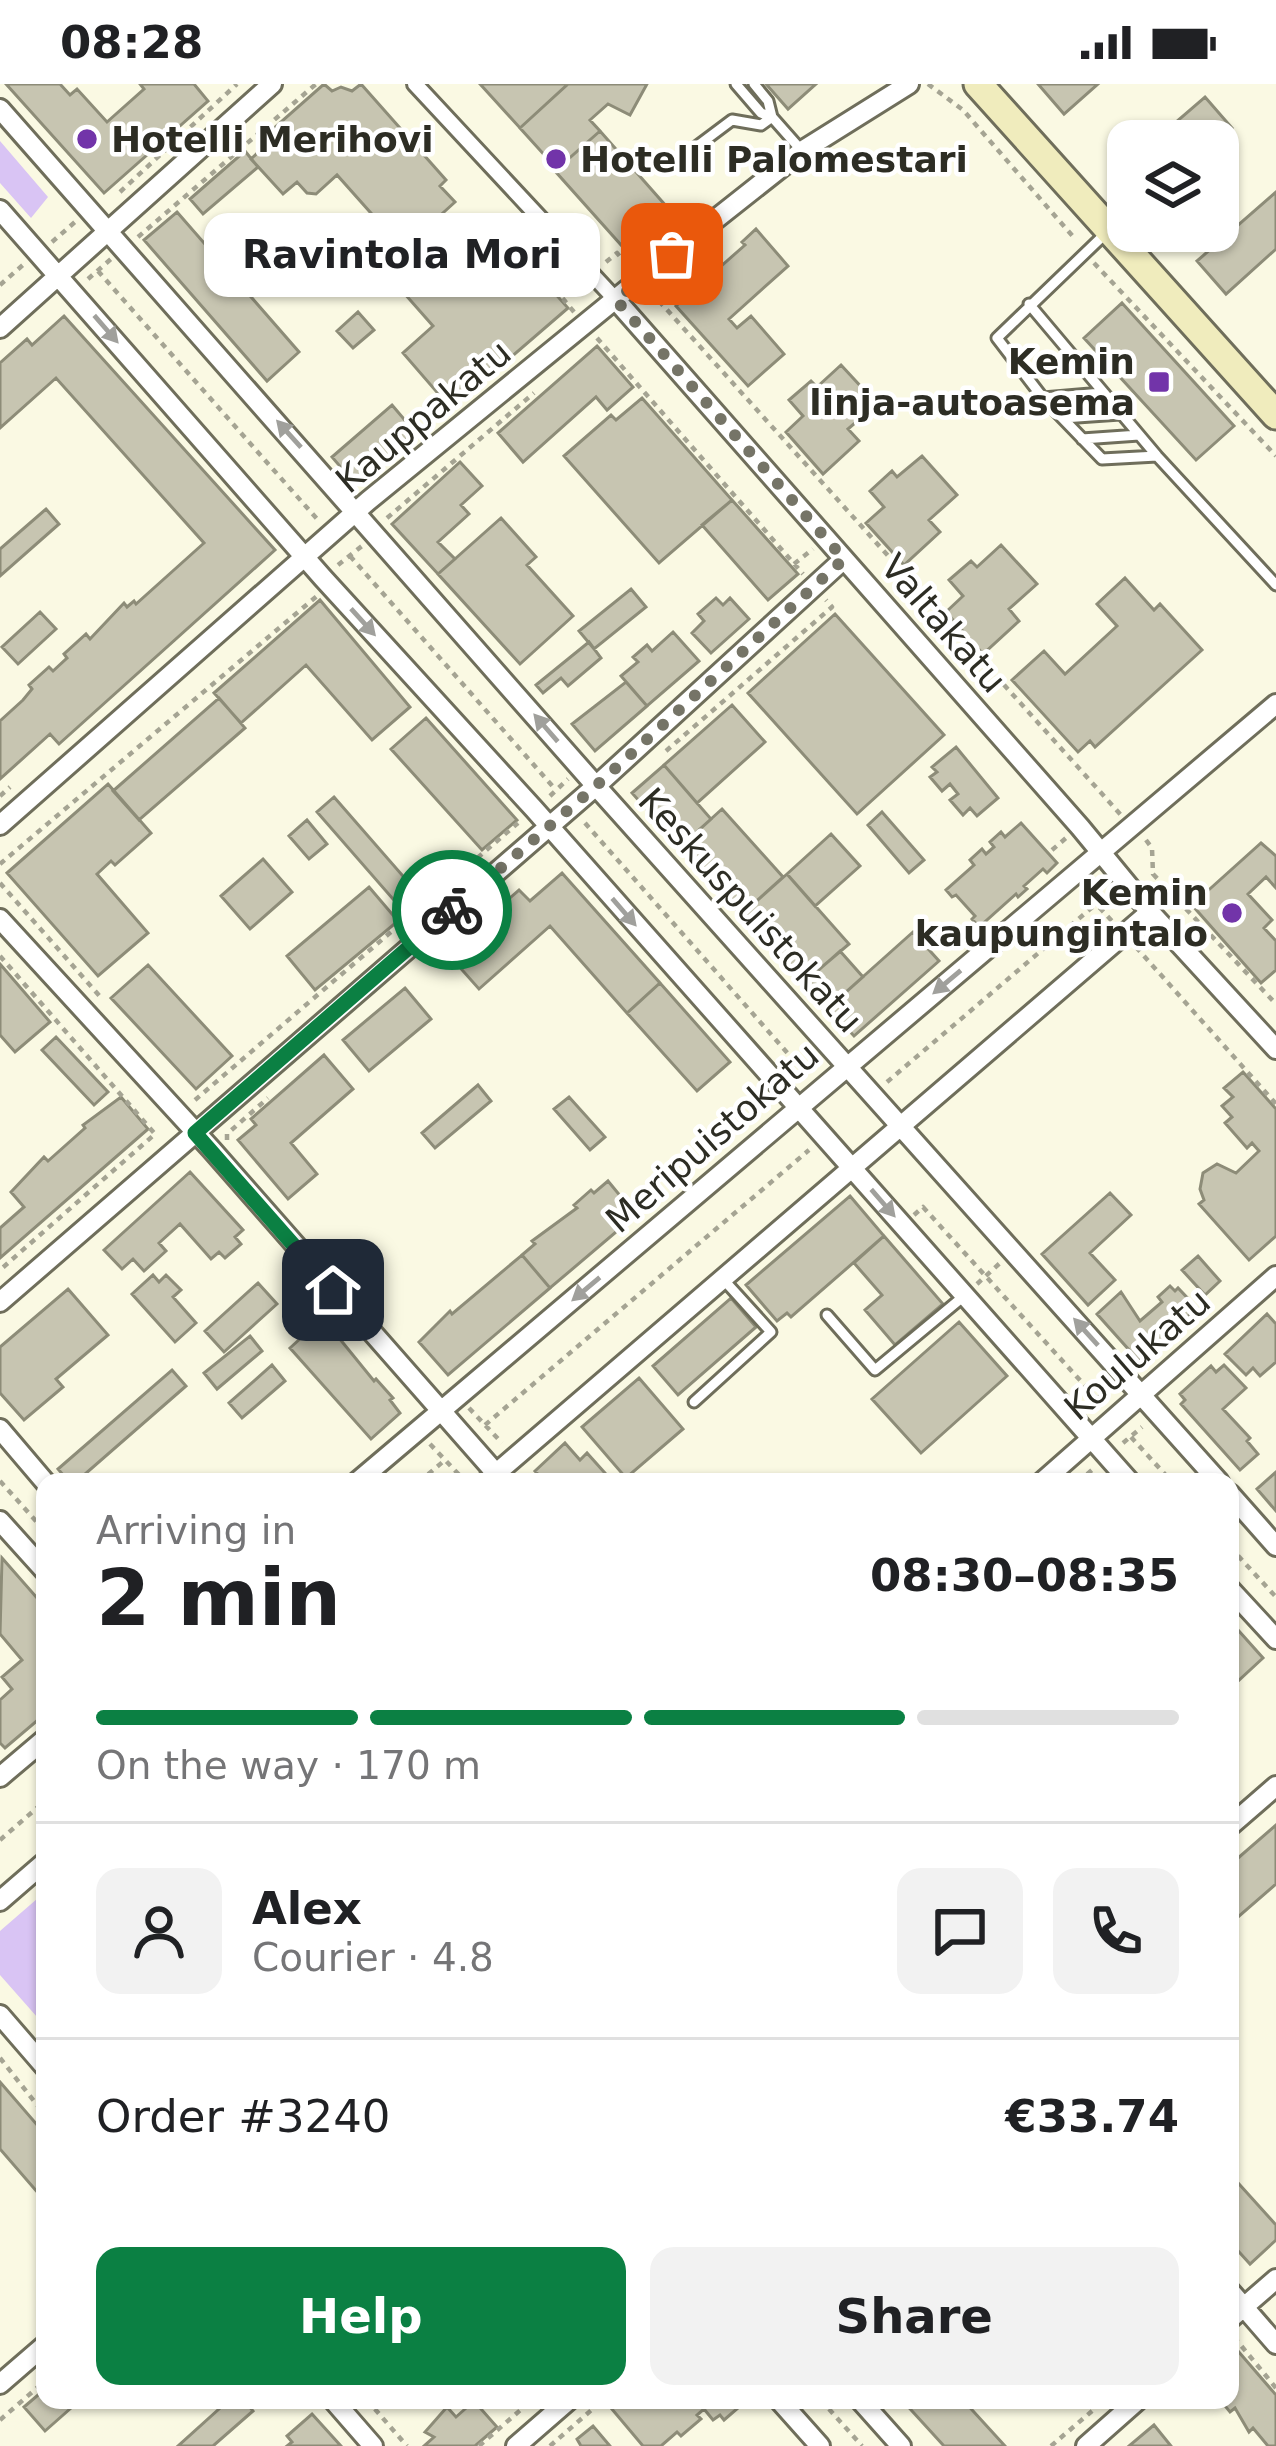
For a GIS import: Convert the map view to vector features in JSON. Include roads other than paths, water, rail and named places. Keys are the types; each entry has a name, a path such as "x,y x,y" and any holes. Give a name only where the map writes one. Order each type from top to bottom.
{"main road":[{"path":"978,84 1107,228"},
{"path":"1129,252 1276,415"}],"street":[{"path":"0,328 66,284 109,231 272,84"},
{"name":"Valtakatu","path":"415,84 616,300 1150,913 1276,1049"},
{"name":"Kauppakatu","path":"0,825 358,511 640,279 802,151 909,84"},
{"name":"Keskuspuistokatu","path":"0,109 602,793 1211,1473"},
{"path":"0,210 306,559 320,587 534,809 1122,1473"},
{"path":"0,1303 195,1133 602,793 844,559"},
{"name":"Meripuistokatu","path":"368,1473 1276,704"},
{"path":"502,1473 1150,913"},
{"path":"0,919 195,1133 490,1473"},
{"name":"Koulukatu","path":"1052,1473 1276,1276"},
{"path":"0,1430 37,1473"},
{"path":"1239,1504 1276,1546"},
{"path":"0,1521 36,1561"},
{"path":"1239,1599 1276,1639"},
{"path":"0,1777 36,1747"},
{"path":"1239,1818 1276,1786"},
{"path":"0,1900 36,1870"},
{"path":"0,2015 36,2057"},
{"path":"1239,2312 1276,2279"},
{"path":"1239,2316 1276,2344"},
{"path":"0,2384 36,2353"},
{"path":"341,2409 373,2446"},
{"path":"516,2446 559,2409"},
{"path":"787,2409 820,2446"},
{"path":"868,2409 902,2446"},
{"path":"1086,2446 1128,2409"}],"lane":[{"path":"736,84 802,151"},
{"path":"754,84 769,101 772,117"},
{"path":"668,168 732,120 761,124 772,117"},
{"path":"1107,232 997,338 1043,398 1102,459 1157,456"},
{"path":"1029,304 1120,414 1276,585"},
{"path":"1043,398 1102,393"},
{"path":"1063,418 1120,414"},
{"path":"1082,439 1139,435"},
{"path":"694,1402 772,1332 723,1280"},
{"path":"827,1315 875,1370 964,1296"}],"place":[{"name":"Hotelli Merihovi","path":"87,139"},
{"name":"Hotelli Palomestari","path":"556,159"},
{"name":"Ravintola Mori","path":"672,254"},
{"name":"Kemin linja-autoasema","path":"1159,382"},
{"name":"Kemin kaupungintalo","path":"1232,913"}]}
